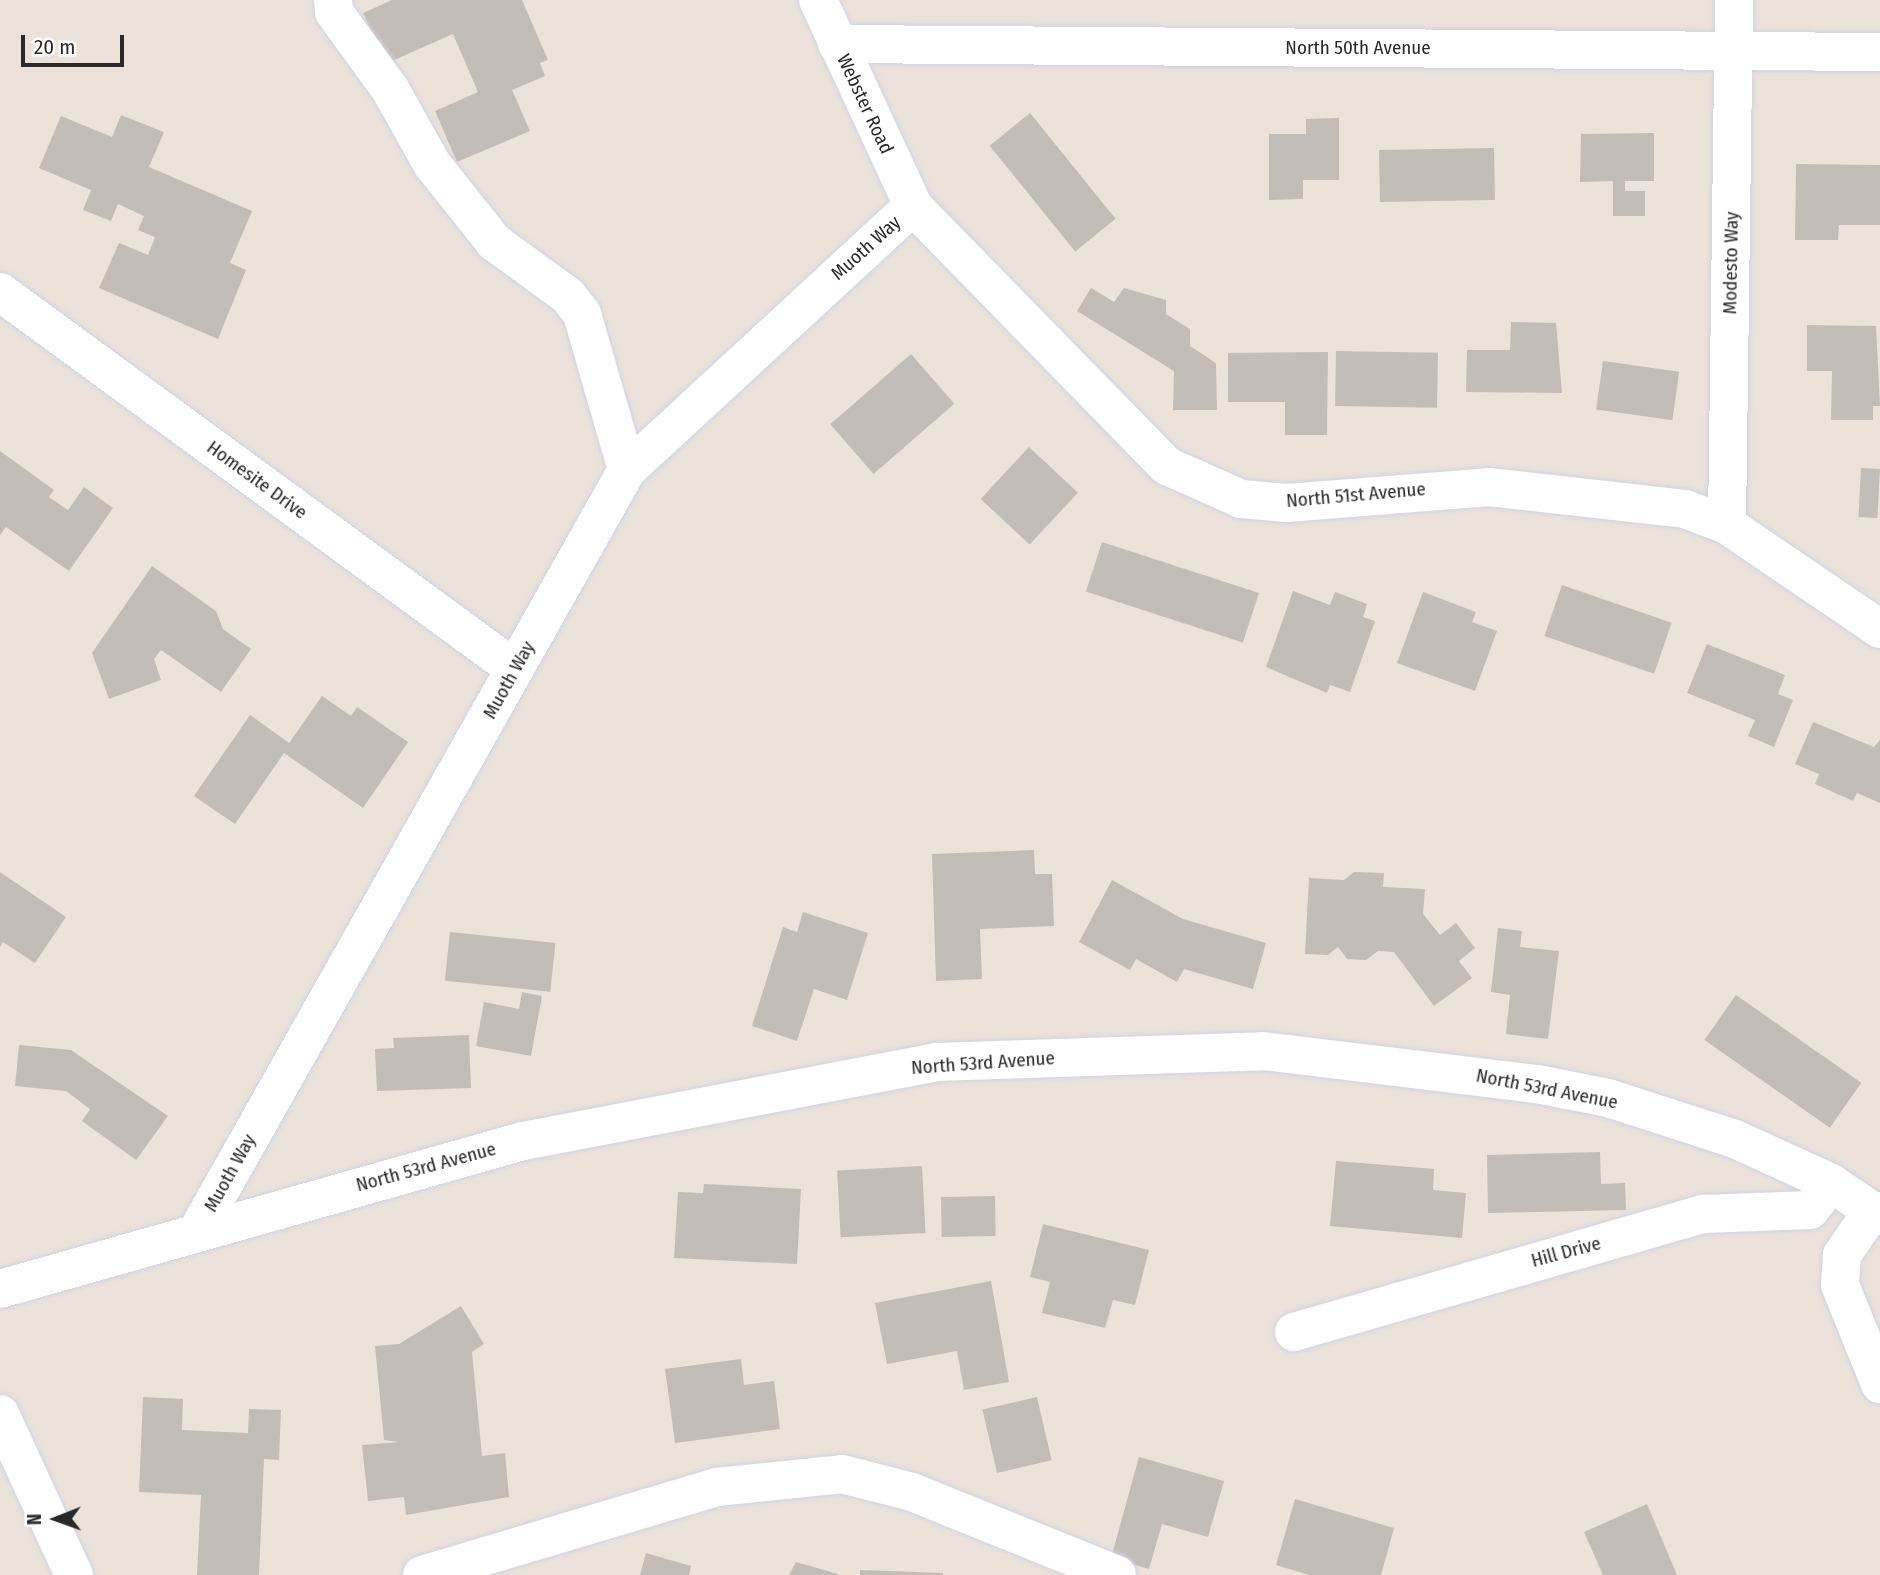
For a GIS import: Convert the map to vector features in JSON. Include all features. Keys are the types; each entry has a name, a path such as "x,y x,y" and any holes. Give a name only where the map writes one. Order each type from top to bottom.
{"street":[{"path":"333,0 334,12 390,89 432,164 494,242 568,296 582,314 627,470"},
{"name":"Webster Road","path":"818,0 912,206"},
{"name":"Modesto Way","path":"1727,525 1734,0"},
{"name":"North 50th Avenue","path":"837,44 1880,52"},
{"name":"Muoth Way","path":"200,1228 627,470 912,206"},
{"name":"North 51st Avenue","path":"912,206 1167,466 1209,488 1287,503 1489,487 1685,509 1727,525 1880,629"},
{"name":"Homesite Drive","path":"0,292 515,669"},
{"name":"North 53rd Avenue","path":"0,1289 200,1228 523,1141 936,1062 1250,1051 1461,1073 1608,1098 1735,1139 1831,1183 1876,1213"},
{"name":"Hill Drive","path":"1294,1332 1704,1214 1810,1210 1831,1183"},
{"path":"1876,1213 1842,1255 1840,1285 1880,1384"},
{"path":"0,1414 74,1575"},
{"path":"422,1575 718,1487 842,1474 912,1492 1117,1575"}],"building":[{"path":"392,0 522,0 548,60 540,63 545,76 512,90 530,131 457,162 435,111 478,92 453,34 385,64 363,13"},
{"path":"1030,113 1116,219 1075,251 990,146"},
{"path":"121,115 164,132 149,167 252,211 230,263 246,270 218,339 99,288 119,243 148,255 155,237 138,230 144,216 118,204 111,221 83,210 91,190 39,168 61,116 112,137"},
{"path":"1339,118 1339,180 1303,180 1303,199 1269,200 1269,134 1306,134 1306,119"},
{"path":"1654,133 1654,181 1625,181 1625,191 1645,191 1645,216 1613,216 1613,181 1580,182 1581,134"},
{"path":"1494,148 1495,200 1380,202 1379,150"},
{"path":"1796,164 1880,165 1880,225 1839,225 1838,240 1795,240"},
{"path":"1091,288 1114,302 1124,288 1166,300 1166,314 1190,329 1190,346 1216,363 1217,410 1173,410 1174,371 1077,311"},
{"path":"1511,322 1556,323 1562,393 1466,392 1467,350 1510,350"},
{"path":"1807,325 1876,326 1880,406 1873,406 1873,420 1831,420 1832,371 1807,371"},
{"path":"1336,351 1438,353 1437,408 1335,406"},
{"path":"1328,352 1327,435 1285,435 1285,402 1228,402 1228,353"},
{"path":"911,354 954,404 874,474 830,424"},
{"path":"1603,361 1679,372 1672,420 1596,410"},
{"path":"1029,447 1078,493 1030,545 981,499"},
{"path":"0,451 54,490 49,497 68,510 84,487 113,508 69,571 6,527 0,535"},
{"path":"1861,468 1880,469 1877,518 1858,517"},
{"path":"1102,542 1259,593 1243,642 1086,591"},
{"path":"152,566 216,611 223,629 251,649 221,692 161,650 154,659 161,680 109,699 92,653"},
{"path":"1562,585 1672,623 1654,674 1544,636"},
{"path":"1293,591 1330,605 1335,592 1367,604 1363,617 1375,621 1350,692 1330,685 1327,693 1266,667"},
{"path":"1423,592 1476,612 1472,622 1497,631 1475,691 1397,663"},
{"path":"1707,644 1785,675 1778,694 1793,700 1774,747 1748,736 1755,720 1687,693"},
{"path":"322,696 351,716 357,707 408,742 363,808 284,753 235,824 194,796 250,715 289,743"},
{"path":"1813,722 1874,747 1880,740 1880,803 1857,793 1853,801 1815,784 1819,774 1795,764"},
{"path":"1034,850 1035,874 1052,874 1054,926 980,929 982,979 936,981 932,854"},
{"path":"0,872 66,917 35,963 3,942 0,947"},
{"path":"1354,872 1384,873 1383,887 1425,889 1423,914 1440,935 1456,923 1475,948 1459,961 1472,978 1434,1006 1394,952 1378,951 1366,960 1347,959 1338,947 1328,955 1305,954 1309,878 1344,880"},
{"path":"1112,880 1183,919 1266,943 1253,989 1184,969 1177,982 1136,959 1130,970 1079,942"},
{"path":"803,912 868,933 847,1000 814,989 797,1041 752,1026 783,927 797,932"},
{"path":"1498,928 1522,931 1520,947 1559,951 1548,1039 1506,1034 1510,995 1491,992"},
{"path":"450,932 555,943 550,992 445,981"},
{"path":"522,992 542,996 531,1056 476,1046 484,1002 519,1009"},
{"path":"1736,995 1861,1083 1830,1128 1704,1040"},
{"path":"469,1035 471,1088 377,1091 375,1049 394,1048 393,1038"},
{"path":"19,1045 71,1050 168,1116 136,1160 82,1121 90,1109 66,1091 15,1086"},
{"path":"1600,1152 1601,1184 1625,1183 1626,1210 1488,1213 1487,1155"},
{"path":"1336,1161 1434,1169 1433,1190 1466,1193 1462,1238 1330,1226"},
{"path":"922,1166 926,1233 841,1237 837,1170"},
{"path":"704,1184 801,1189 797,1264 674,1258 678,1192 703,1193"},
{"path":"995,1196 996,1236 942,1237 941,1197"},
{"path":"1043,1224 1149,1250 1135,1305 1113,1300 1105,1328 1042,1313 1050,1282 1030,1277"},
{"path":"991,1281 1009,1382 964,1390 957,1351 887,1364 875,1303"},
{"path":"461,1306 484,1344 472,1352 482,1456 505,1453 509,1497 406,1515 404,1497 368,1501 362,1445 399,1442 384,1440 375,1346 399,1344"},
{"path":"741,1359 744,1385 774,1381 780,1429 675,1443 665,1369"},
{"path":"143,1397 183,1399 182,1430 248,1433 249,1409 281,1410 279,1460 264,1459 259,1575 197,1575 201,1495 139,1492"},
{"path":"1037,1397 1052,1460 997,1473 982,1410"},
{"path":"1139,1457 1224,1481 1208,1537 1162,1524 1149,1569 1111,1558"},
{"path":"1295,1499 1394,1528 1381,1575 1309,1575 1276,1565"},
{"path":"1647,1504 1677,1575 1603,1575 1584,1532"},
{"path":"646,1553 691,1566 689,1575 640,1575"},
{"path":"796,1562 838,1574 838,1575 789,1575"},
{"path":"860,1570 943,1573 943,1575 860,1575"}]}
